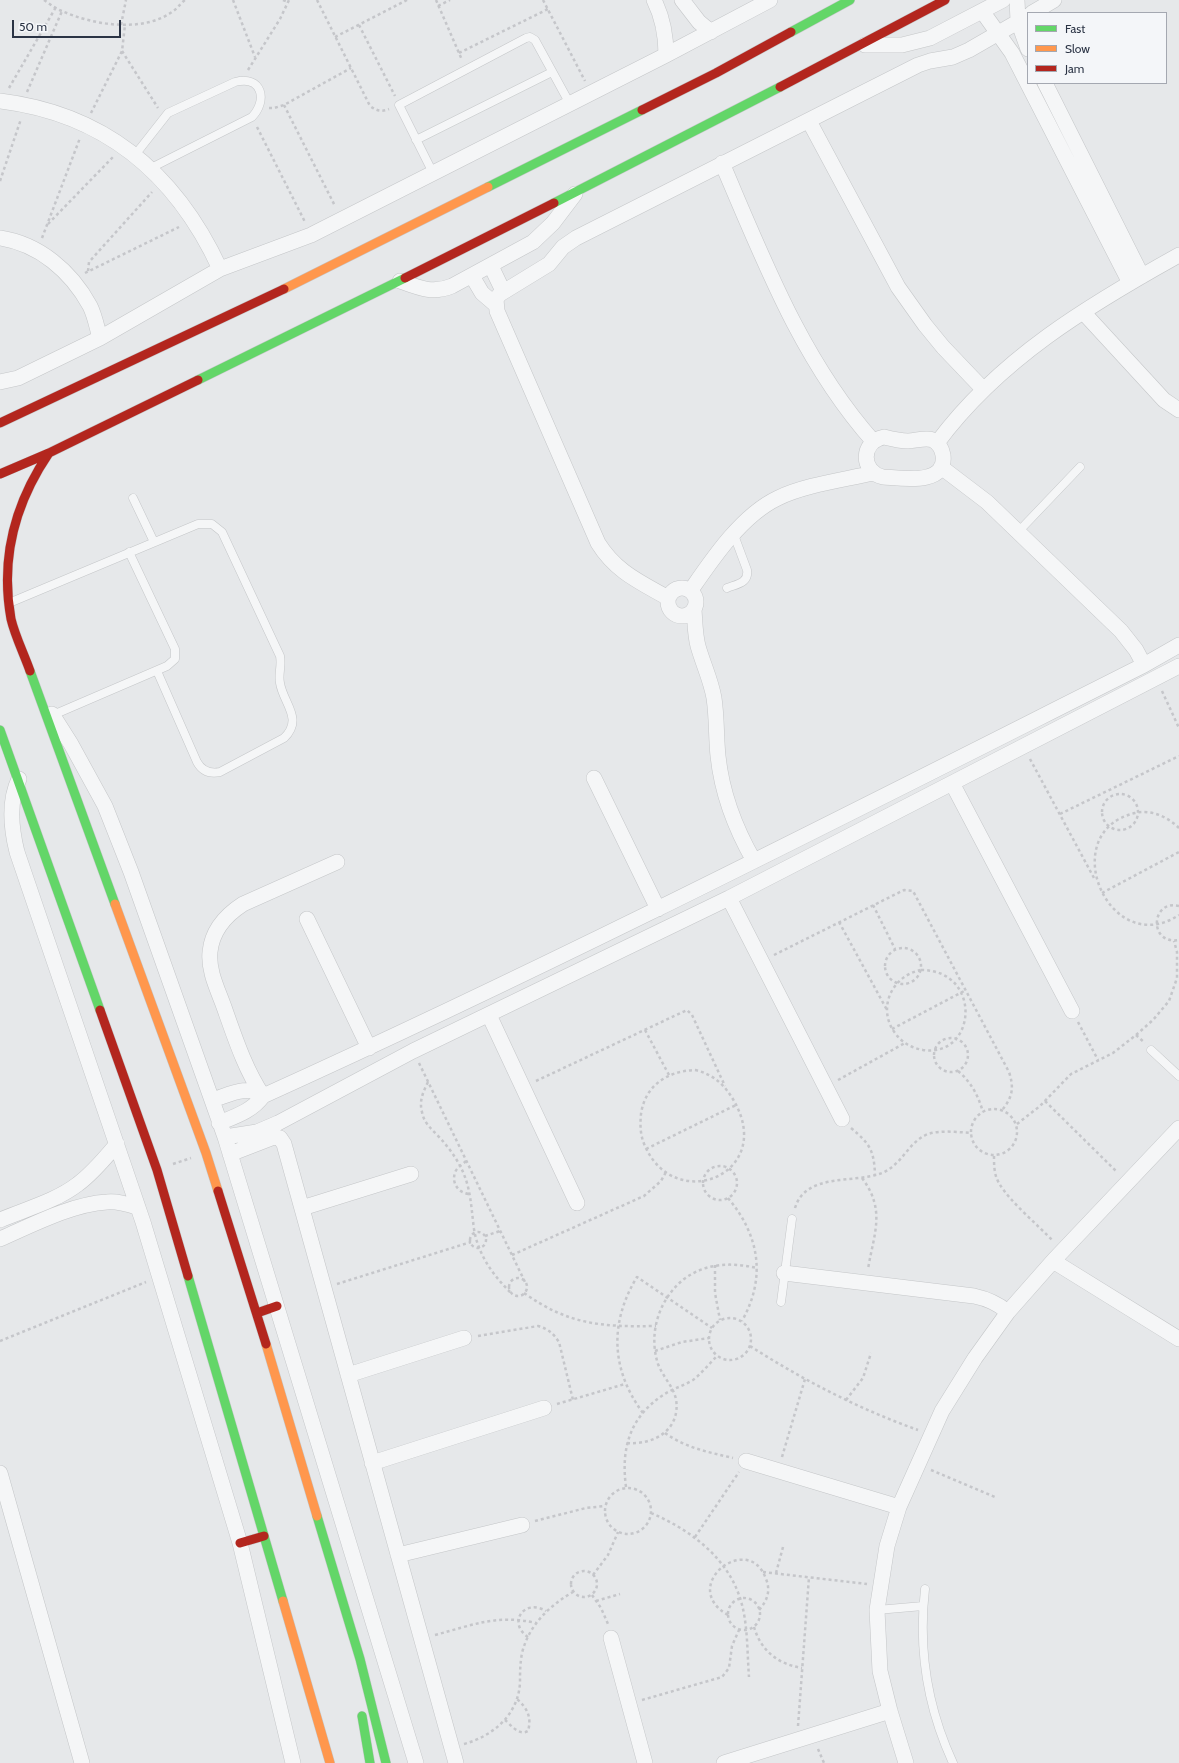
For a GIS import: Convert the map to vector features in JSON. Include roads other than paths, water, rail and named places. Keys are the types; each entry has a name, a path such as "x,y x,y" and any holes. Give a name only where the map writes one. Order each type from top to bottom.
{"main road":[{"path":"0,423 308,278 716,73 850,0"},
{"path":"0,474 49,452 400,281 862,45 945,0"},
{"path":"49,452 36,470 25,490 12,524 6,553 5,575 7,600 11,619 206,1153 257,1313 360,1660 386,1763"},
{"path":"0,590 7,600"},
{"path":"0,730 19,779 157,1170 330,1763"},
{"path":"257,1313 277,1306"},
{"path":"240,1544 264,1536"},
{"path":"360,1660 361,1710 370,1763"}],"street":[{"path":"654,0 664,25 666,55"},
{"path":"682,0 689,10 710,32"},
{"path":"0,382 18,378 100,338 220,269 311,235 592,93 770,0"},
{"path":"862,45 902,45 916,42 943,33 1003,0"},
{"path":"1012,53 1027,47 1023,18 1017,0"},
{"path":"1034,12 1054,0"},
{"path":"982,11 1012,53 1027,80"},
{"path":"668,598 625,574 610,559 598,543 496,305 496,299 503,291 541,269 554,258 563,247 576,238 918,65 930,61 953,57 970,50 1023,18"},
{"path":"1029,84 1136,279"},
{"path":"1045,84 1136,279"},
{"path":"0,101 55,113 85,124 129,151 150,168 174,192 194,219 220,269"},
{"path":"809,121 898,287 938,342 983,389"},
{"path":"722,164 772,280 798,332 842,403 873,441"},
{"path":"400,281 422,290 439,290 452,286 472,276 533,242 553,224 578,190"},
{"path":"0,238 10,240 37,251 50,259 72,279 90,307 100,338"},
{"path":"937,443 956,418 983,389 1033,347 1083,312 1136,279 1179,255"},
{"path":"491,266 503,291"},
{"path":"472,276 482,293 496,305"},
{"path":"1083,312 1164,400 1179,410"},
{"path":"691,590 734,535 751,516 778,498 791,493 873,473 884,477 927,478 936,474 941,467 943,455 937,443 925,439 901,441 884,437 873,441 866,455 867,461 873,473"},
{"path":"941,467 972,489 1121,631 1136,650 1144,665"},
{"path":"698,646 668,604 670,593 680,587 691,590 696,599 694,610 698,646 714,698 718,753 724,791 734,822 754,861"},
{"path":"674,613 685,616 694,610"},
{"path":"219,1123 256,1105 263,1096 369,1048 658,909 1179,646"},
{"path":"225,1137 257,1132 267,1128 413,1051 729,898 1179,666"},
{"path":"35,686 105,806 134,879 225,1137 416,1763"},
{"path":"594,778 658,909"},
{"path":"19,779 14,790 12,801 12,829 17,852 117,1144 160,1276 240,1544 293,1763"},
{"path":"952,783 1072,1011"},
{"path":"263,1096 244,1064 210,968 210,950 212,942 220,924 235,909 337,862"},
{"path":"729,898 842,1119"},
{"path":"307,919 369,1048"},
{"path":"489,1015 577,1203"},
{"path":"212,1100 243,1090 251,1090 263,1096"},
{"path":"906,1763 890,1711 880,1671 877,1610 887,1546 899,1507 917,1465 942,1411 975,1358 1008,1312 1058,1256 1179,1128"},
{"path":"230,1154 274,1137 280,1138 284,1144 456,1763"},
{"path":"0,1220 60,1196 78,1184 94,1170 117,1144"},
{"path":"302,1208 411,1174"},
{"path":"0,1239 87,1205 107,1202 123,1203 137,1207"},
{"path":"1058,1256 1179,1339"},
{"path":"784,1273 974,1296 987,1299 998,1304 1008,1312"},
{"path":"348,1375 464,1338"},
{"path":"372,1463 544,1408"},
{"path":"746,1461 899,1507"},
{"path":"0,1473 82,1763"},
{"path":"398,1555 522,1525"},
{"path":"611,1638 645,1763"},
{"path":"724,1763 890,1711"}],"lane":[{"path":"433,174 399,105 530,37 535,40 570,104"},
{"path":"416,140 552,72"},
{"path":"129,151 171,112 241,81 251,82 258,88 261,96 260,106 252,117 150,168"},
{"path":"1018,532 1080,467"},
{"path":"133,498 154,542"},
{"path":"7,600 198,524 205,522 212,524 222,532 280,656 282,666 280,683 293,718 291,730 284,738 220,772 210,772 204,770 197,762 156,670"},
{"path":"727,588 744,582 747,576 747,570 734,535"},
{"path":"53,715 156,670 171,663 175,659 175,649 129,552"},
{"path":"1151,1050 1179,1076"},
{"path":"780,1302 792,1219"},
{"path":"925,1589 923,1606 923,1654 925,1677 936,1724 952,1763"},
{"path":"877,1610 923,1606"}]}
